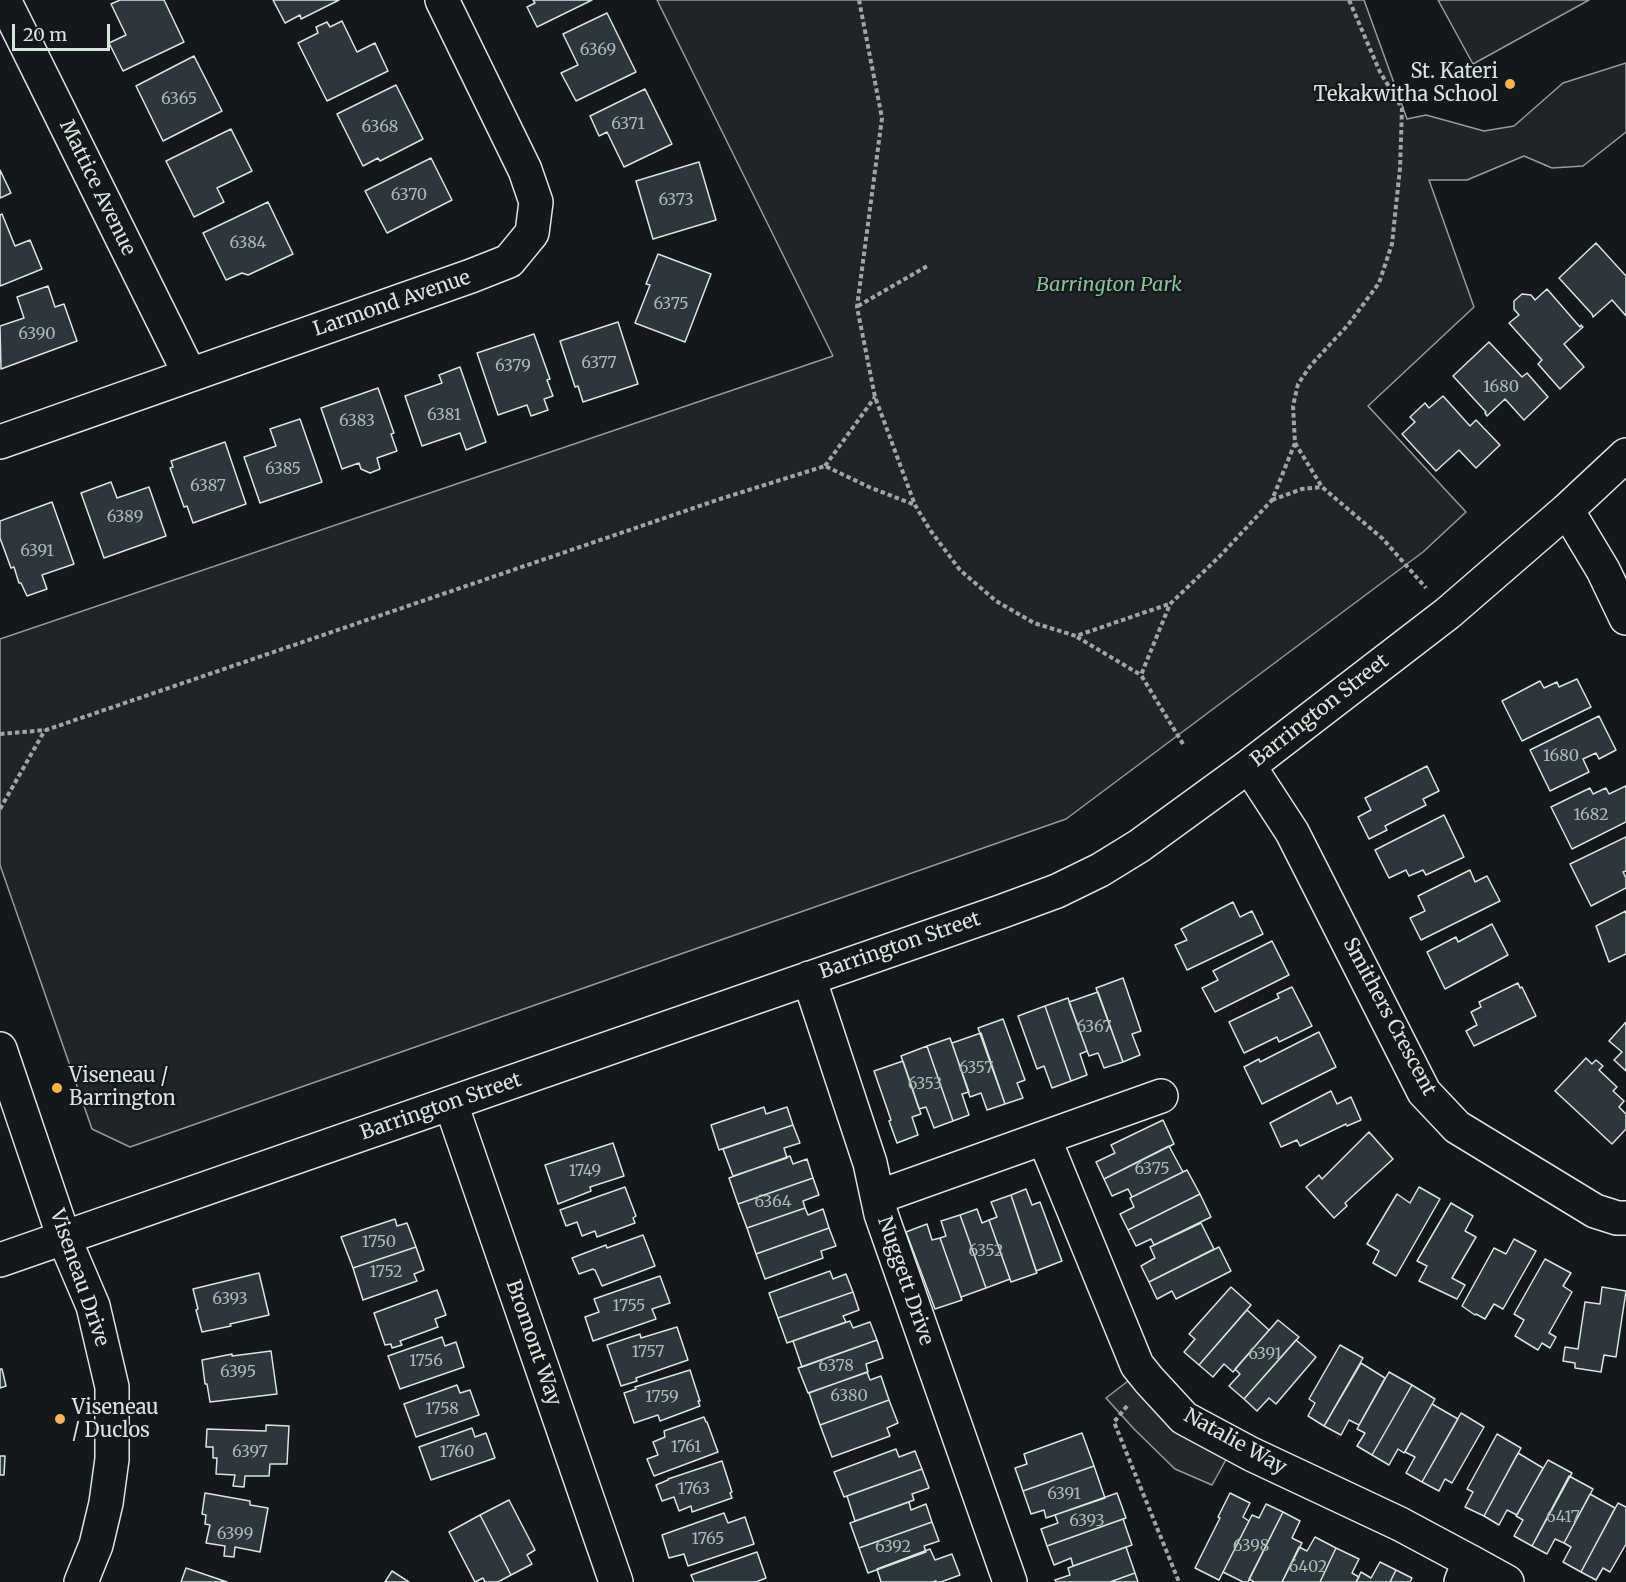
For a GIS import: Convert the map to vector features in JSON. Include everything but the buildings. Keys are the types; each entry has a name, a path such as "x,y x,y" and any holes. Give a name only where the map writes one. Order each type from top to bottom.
{"street":[{"name":"Mattice Avenue","path":"4,0 190,375"},
{"name":"Larmond Avenue","path":"0,442 509,261 532,233 536,202 525,170 442,0"},
{"name":"Barrington Street","path":"0,1260 1057,891 1100,870 1139,846 1249,766 1448,613 1567,510 1626,455"},
{"path":"1567,510 1603,570 1626,618"},
{"name":"Smithers Crescent","path":"1249,766 1292,832 1424,1092 1457,1127 1595,1211 1617,1218 1626,1218"},
{"name":"Nuggett Drive","path":"809,978 870,1162 881,1214 1010,1582"},
{"name":"Viseneau Drive","path":"0,1049 64,1238 93,1306 112,1387 112,1459 106,1503 96,1545 81,1582"},
{"path":"878,1197 1161,1096"},
{"name":"Bromont Way","path":"452,1104 616,1582"},
{"name":"Natalie Way","path":"1044,1138 1137,1365 1184,1418 1251,1454 1400,1524 1465,1572 1507,1582"}],"path":[{"path":"859,0 882,118 857,307 875,398 915,505 930,530 960,570 996,601 1034,623 1076,636 1141,675 1183,744"},
{"path":"1141,675 1170,604 1220,556 1272,500 1295,443 1293,406 1298,384 1311,364 1348,325 1379,283 1392,244 1400,168 1402,108 1380,72 1349,0"},
{"path":"857,307 929,265"},
{"path":"0,734 46,730 720,499 825,466 875,398"},
{"path":"1295,443 1322,487 1383,539 1448,613"},
{"path":"825,466 915,505"},
{"path":"1272,500 1302,489 1322,487"},
{"path":"1076,636 1170,604"},
{"path":"0,809 46,730"},
{"path":"1149,1380 1114,1422 1179,1582"}],"green space":[{"name":"Barrington Park","path":"657,0 1364,0 1407,119 1426,115 1484,131 1514,126 1563,83 1626,63 1626,132 1583,166 1552,168 1524,156 1467,180 1429,180 1474,307 1368,406 1466,512 1423,552 1066,819 130,1147 92,1129 0,865 0,639 833,356"},
{"path":"1438,0 1589,0 1473,64"}],"shaded area":[{"path":"1128,1381 1176,1430 1227,1458 1212,1485 1175,1469 1106,1398"}],"place":[{"name":"St. Kateri Tekakwitha School","path":"1510,84"},
{"name":"Viseneau / Barrington","path":"57,1088"},
{"name":"Viseneau / Duclos","path":"60,1419"}]}
